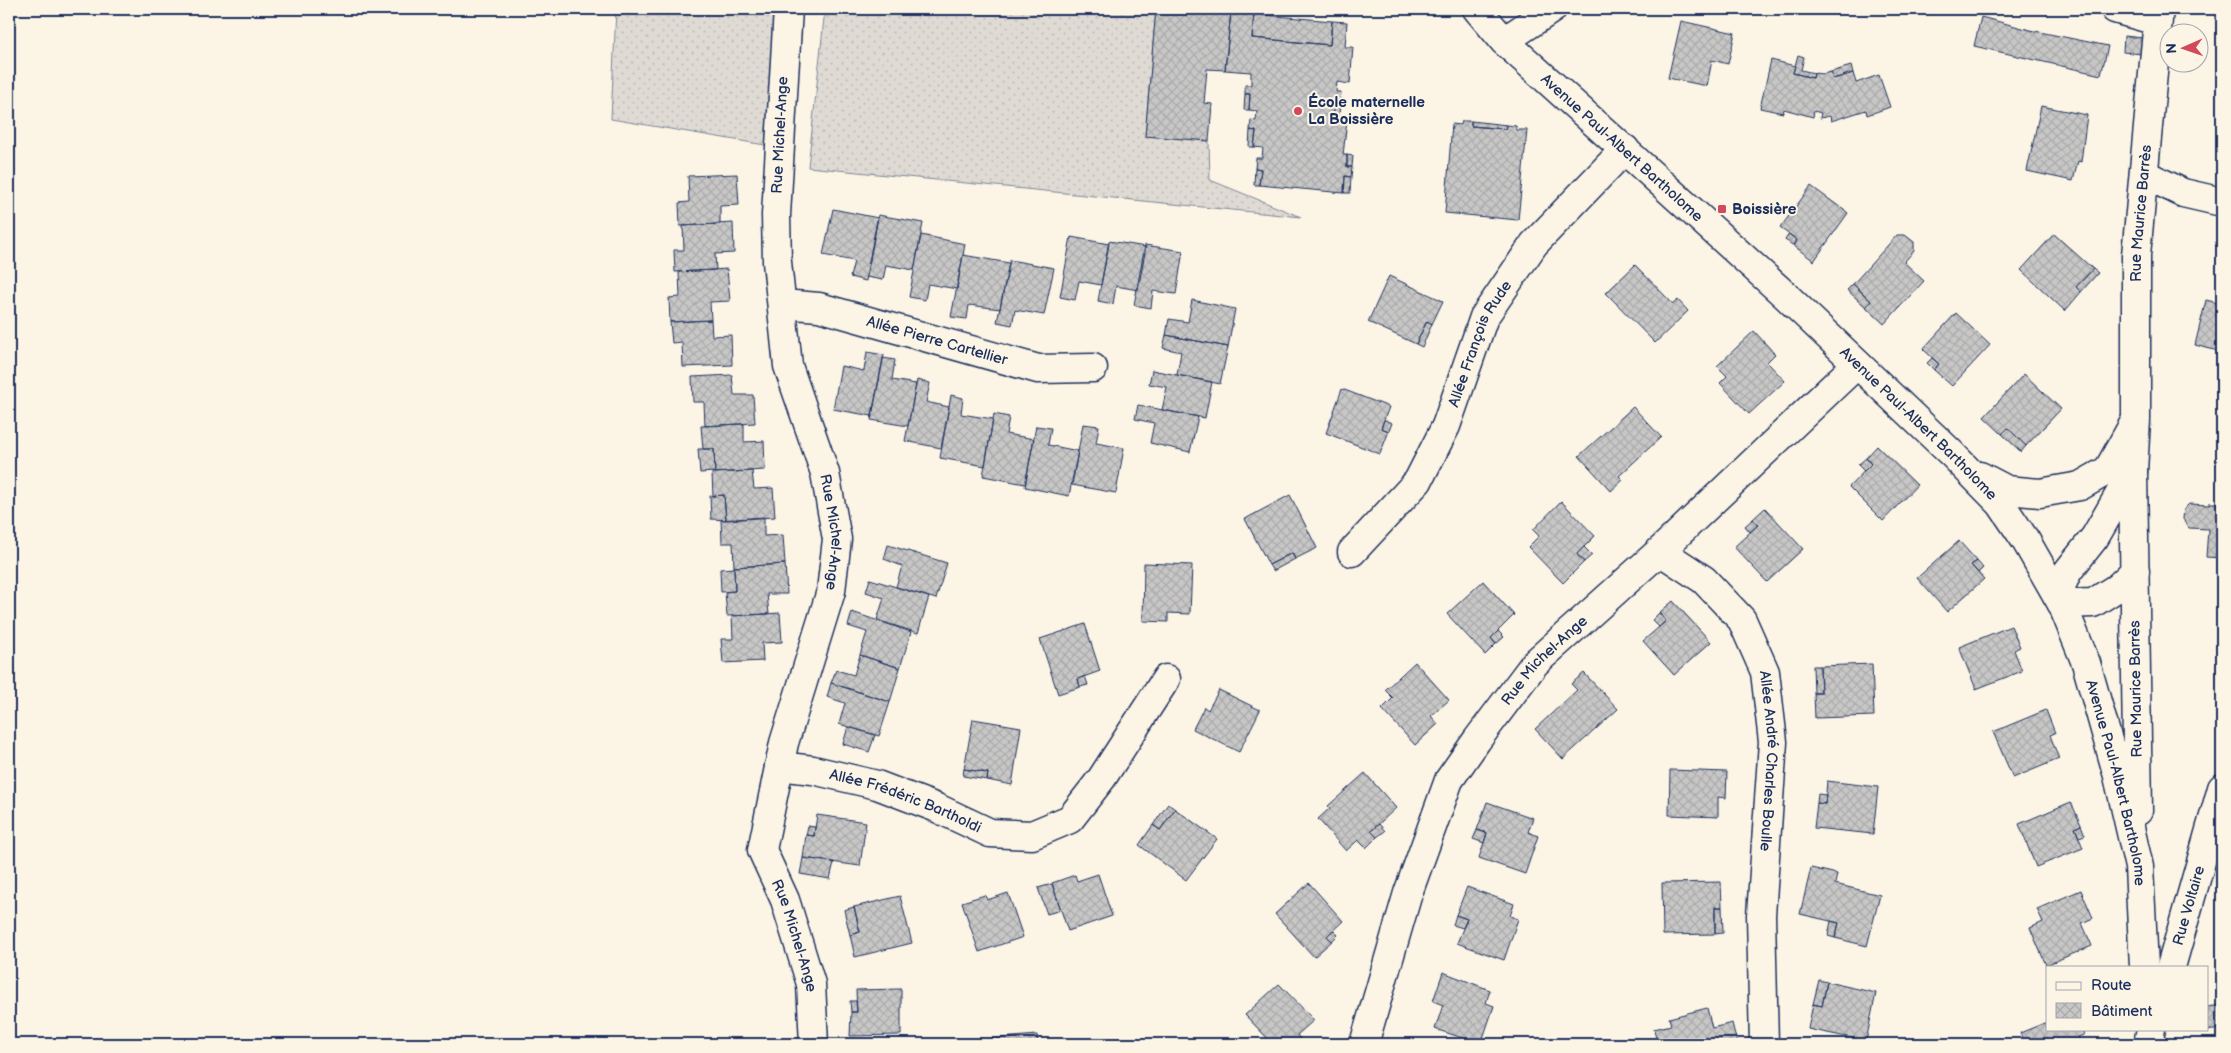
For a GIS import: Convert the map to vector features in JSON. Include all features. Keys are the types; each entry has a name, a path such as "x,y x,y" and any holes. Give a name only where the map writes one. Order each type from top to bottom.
{"street":[{"name":"Rue Michel-Ange","path":"788,9 776,215 782,304 788,366 825,473 837,539 831,591 784,743 762,850 785,900 811,984 814,1044"},
{"name":"Avenue Paul-Albert Bartholome","path":"1477,9 1504,41 1785,295 1952,454 2001,504 2030,548 2059,600 2086,663 2118,776 2139,867 2144,966"},
{"path":"1504,41 1552,9"},
{"path":"2115,9 2158,15"},
{"name":"Rue Maurice Barrès","path":"2139,867 2133,471 2136,420 2136,255 2158,15"},
{"name":"Allée François Rude","path":"1352,552 1418,481 1446,426 1484,316 1534,244 1624,149"},
{"path":"2144,174 2183,193 2222,202"},
{"name":"Allée Pierre Cartellier","path":"782,304 819,307 1038,369 1093,368"},
{"name":"Rue Michel-Ange","path":"1364,1044 1408,893 1450,780 1535,663 1660,551 1857,364"},
{"name":"Rue Maurice Barrès","path":"1952,454 1986,481 2007,490 2040,493 2080,486 2108,470 2136,420"},
{"name":"Rue Maurice Barrès","path":"2059,600 2068,570 2095,537 2133,471"},
{"name":"Allée André Charles Boulle","path":"1660,551 1704,580 1742,620 1765,672 1773,742 1761,915 1764,1044"},
{"path":"2059,600 2093,603 2118,587 2135,571"},
{"name":"Allée Frédéric Bartholdi","path":"779,766 813,770 877,785 937,808 990,832 1032,836 1070,819 1102,778 1166,679"},
{"name":"Rue Voltaire","path":"2171,966 2222,788"}],"shaded area":[{"path":"616,9 775,9 765,145 611,119"},
{"path":"825,9 1156,9 1145,136 1209,141 1210,180 1301,217 808,167"}],"building":[{"path":"1156,9 1231,12 1225,70 1207,69 1204,103 1212,104 1209,141 1145,136"},
{"path":"1905,9 1931,9 1930,14"},
{"path":"1231,12 1254,14 1252,38 1330,45 1332,21 1347,22 1345,47 1353,47 1350,84 1337,82 1336,92 1341,92 1340,102 1335,101 1333,119 1347,120 1343,155 1347,155 1347,167 1352,167 1351,177 1345,176 1344,193 1259,185 1261,169 1255,168 1256,158 1262,158 1263,148 1254,147 1256,131 1250,130 1251,120 1256,121 1257,111 1249,110 1250,94 1245,94 1245,85 1251,85 1251,72 1225,70"},
{"path":"1254,14 1332,21 1330,45 1252,38"},
{"path":"1981,17 2030,30 2108,46 2101,75 1974,46"},
{"path":"1681,21 1735,33 1728,64 1712,60 1707,86 1668,78"},
{"path":"2124,36 2143,38 2142,54 2123,52"},
{"path":"1798,55 1804,57 1801,70 1814,73 1813,78 1793,73"},
{"path":"1771,60 1795,66 1793,73 1813,78 1814,73 1831,72 1833,79 1853,73 1856,83 1879,75 1890,107 1867,115 1866,110 1831,121 1830,116 1820,118 1821,113 1814,111 1813,117 1784,109 1783,113 1760,108"},
{"path":"1851,66 1853,73 1833,79 1831,72"},
{"path":"1245,94 1250,94 1249,110 1244,110"},
{"path":"1335,101 1340,102 1339,119 1333,119"},
{"path":"2041,106 2087,115 2081,162 2078,161 2073,181 2027,171"},
{"path":"1462,121 1471,121 1471,126 1506,129 1507,125 1516,126 1516,130 1527,130 1518,220 1445,213 1452,124 1461,125"},
{"path":"1471,121 1507,125 1506,129 1471,126"},
{"path":"1250,130 1256,131 1254,147 1249,147"},
{"path":"1347,155 1353,156 1352,167 1347,167"},
{"path":"1255,168 1261,169 1259,185 1254,185"},
{"path":"737,174 739,205 720,206 720,224 680,226 679,203 689,202 688,176"},
{"path":"1345,176 1351,177 1350,193 1344,193"},
{"path":"1811,186 1848,213 1814,261 1794,246 1797,240 1780,228"},
{"path":"833,209 878,218 866,281 850,277 854,261 823,255"},
{"path":"878,215 923,223 914,270 886,265 883,280 866,277"},
{"path":"733,223 734,253 715,254 716,270 675,272 674,250 684,250 683,226"},
{"path":"1789,234 1797,240 1794,246 1785,240"},
{"path":"2054,234 2093,269 2076,287 2081,292 2065,311 2021,270"},
{"path":"921,235 965,244 957,289 928,284 925,300 909,297"},
{"path":"1897,235 1905,235 1914,242 1914,251 1904,262 1924,281 1884,324 1866,307 1871,301 1853,284"},
{"path":"1071,237 1109,244 1101,285 1079,281 1075,300 1060,297"},
{"path":"1109,241 1146,247 1138,290 1116,286 1113,304 1098,301"},
{"path":"1145,245 1183,251 1176,294 1153,291 1151,308 1134,305"},
{"path":"963,255 1009,263 1000,309 969,305 967,319 951,317"},
{"path":"1010,260 1054,268 1044,315 1015,310 1012,325 997,322"},
{"path":"1635,265 1673,304 1678,300 1688,311 1655,343 1606,293"},
{"path":"727,269 730,301 710,302 711,320 670,322 669,298 680,297 679,272"},
{"path":"2093,269 2098,273 2081,292 2076,287"},
{"path":"1389,276 1443,301 1432,324 1427,321 1416,344 1368,322"},
{"path":"1853,284 1871,301 1866,307 1847,290"},
{"path":"1192,300 1235,309 1228,347 1166,335 1169,319 1188,322"},
{"path":"2206,300 2222,304 2222,352 2195,345"},
{"path":"1956,313 1990,345 1952,386 1934,370 1939,364 1923,349"},
{"path":"711,320 712,336 731,335 732,365 683,367 682,342 672,343 670,322"},
{"path":"1427,321 1432,324 1422,347 1416,344"},
{"path":"1754,331 1775,354 1767,362 1785,381 1749,414 1720,383 1727,376 1717,366"},
{"path":"1166,335 1228,347 1220,384 1177,375 1181,352 1163,348"},
{"path":"867,352 884,355 872,416 833,409 841,366 864,371"},
{"path":"883,358 895,360 892,380 916,384 908,426 871,420"},
{"path":"1932,358 1939,364 1934,370 1927,363"},
{"path":"1152,370 1212,382 1205,418 1162,410 1167,387 1149,384"},
{"path":"2024,374 2061,409 2026,446 2008,428 2002,434 1984,417"},
{"path":"732,375 734,395 753,395 755,423 705,426 704,402 693,402 692,377"},
{"path":"917,380 930,383 926,402 949,407 941,448 905,441"},
{"path":"1342,389 1389,407 1381,428 1389,431 1380,454 1326,433"},
{"path":"951,395 963,398 961,414 993,419 985,466 940,458"},
{"path":"1138,405 1198,417 1190,452 1150,443 1154,423 1135,419"},
{"path":"1633,407 1661,437 1619,476 1623,480 1611,491 1579,456"},
{"path":"994,414 1009,417 1006,434 1034,439 1025,484 983,476"},
{"path":"1384,420 1392,423 1389,431 1381,428"},
{"path":"744,424 744,442 764,441 765,470 715,473 714,449 703,449 701,426"},
{"path":"1083,424 1099,426 1096,443 1124,448 1116,493 1072,485"},
{"path":"1036,426 1051,428 1048,445 1078,451 1069,496 1025,487"},
{"path":"2008,428 2026,446 2021,452 2002,434"},
{"path":"1877,446 1917,485 1883,521 1849,487 1871,464 1866,458"},
{"path":"698,449 714,449 715,472 700,473"},
{"path":"1866,458 1871,464 1864,471 1858,465"},
{"path":"752,471 754,489 773,488 775,517 726,520 724,495 713,496 712,473"},
{"path":"724,495 726,520 711,519 710,496"},
{"path":"1290,495 1317,548 1295,559 1292,553 1269,565 1245,519"},
{"path":"1561,501 1595,536 1577,554 1584,562 1563,583 1528,547 1539,536 1533,530"},
{"path":"2209,503 2222,503 2222,558 2206,557 2208,529 2189,528 2183,519 2184,509 2189,504 2209,505"},
{"path":"1765,508 1803,549 1767,582 1734,547 1758,525 1753,519"},
{"path":"764,517 764,536 783,535 785,564 734,567 733,543 722,543 721,520"},
{"path":"1753,519 1758,525 1750,532 1745,526"},
{"path":"1959,541 1977,561 1971,565 1984,579 1947,612 1917,578"},
{"path":"888,545 947,563 936,599 896,587 902,566 884,559"},
{"path":"1584,547 1592,555 1584,562 1577,554"},
{"path":"1292,553 1295,559 1273,571 1269,565"},
{"path":"1977,561 1983,568 1978,573 1971,565"},
{"path":"1144,563 1192,565 1190,614 1168,613 1168,622 1143,621"},
{"path":"785,564 787,594 767,594 769,614 727,616 725,592 735,591 734,567"},
{"path":"734,568 735,591 721,592 720,569"},
{"path":"870,579 929,597 918,633 877,620 884,598 866,592"},
{"path":"1483,581 1514,615 1491,638 1496,644 1485,655 1447,614"},
{"path":"1673,601 1711,642 1674,675 1643,641 1666,621 1659,613"},
{"path":"852,612 911,632 900,668 860,655 867,632 848,626"},
{"path":"780,613 782,642 762,643 763,661 723,663 721,639 733,639 732,616"},
{"path":"1659,613 1666,621 1659,627 1652,620"},
{"path":"1085,624 1100,671 1078,679 1080,687 1058,694 1040,639"},
{"path":"2011,626 2020,647 2014,650 2022,671 1976,689 1959,647"},
{"path":"1498,631 1504,637 1496,644 1491,638"},
{"path":"860,655 900,668 890,702 831,683 836,670 854,675"},
{"path":"1415,662 1449,700 1431,716 1438,724 1415,745 1382,709 1393,698 1385,690"},
{"path":"1872,664 1874,716 1815,718 1814,693 1821,693 1820,666"},
{"path":"1813,666 1820,666 1821,693 1814,693"},
{"path":"1584,673 1618,709 1563,759 1535,729 1577,690 1571,684"},
{"path":"1085,676 1088,685 1080,687 1078,679"},
{"path":"831,683 890,702 879,736 839,724 845,703 827,697"},
{"path":"1219,690 1260,710 1239,752 1193,729 1204,707 1208,710"},
{"path":"2046,710 2055,733 2050,735 2059,759 2013,778 1993,732"},
{"path":"973,719 1021,727 1012,785 987,780 988,773 964,769"},
{"path":"848,727 875,735 869,752 843,744"},
{"path":"964,769 988,773 987,780 963,776"},
{"path":"1670,770 1727,772 1726,798 1718,797 1718,817 1669,815"},
{"path":"1365,773 1396,808 1371,831 1377,837 1366,848 1358,840 1346,851 1318,819 1330,808 1328,806"},
{"path":"1827,781 1878,787 1873,834 1814,828 1817,803 1825,804"},
{"path":"1818,794 1826,795 1825,804 1817,803"},
{"path":"1487,802 1533,818 1528,832 1538,836 1525,874 1479,858 1487,833 1477,830"},
{"path":"2071,802 2081,825 2075,828 2083,848 2036,867 2019,824"},
{"path":"1168,804 1175,809 1160,830 1153,825"},
{"path":"1175,809 1217,839 1186,880 1139,845 1153,825 1160,830"},
{"path":"817,815 866,822 860,866 803,858 806,835 814,836"},
{"path":"1379,824 1385,831 1377,837 1371,831"},
{"path":"2081,825 2085,835 2079,837 2075,828"},
{"path":"808,826 815,827 814,836 806,835"},
{"path":"1477,830 1487,833 1484,843 1473,839"},
{"path":"803,858 834,862 830,879 800,874"},
{"path":"1811,868 1837,874 1835,884 1880,895 1867,946 1835,938 1839,923 1800,914"},
{"path":"1098,874 1112,916 1068,931 1052,883 1075,875 1077,881"},
{"path":"1721,882 1722,907 1715,907 1715,934 1663,935 1662,883"},
{"path":"1309,883 1343,921 1327,936 1332,941 1314,957 1275,914"},
{"path":"1052,884 1061,910 1047,914 1038,888"},
{"path":"1467,887 1514,904 1510,916 1518,919 1504,960 1457,943 1467,919 1456,915"},
{"path":"2081,890 2093,918 2082,923 2092,946 2046,965 2030,928 2043,922 2037,909"},
{"path":"1008,893 1023,937 979,952 962,902 985,895 987,900"},
{"path":"900,896 912,943 855,957 850,935 860,932 854,907"},
{"path":"854,907 860,932 850,935 844,910"},
{"path":"1715,907 1722,907 1723,933 1715,934"},
{"path":"1456,915 1467,919 1463,928 1453,925"},
{"path":"1831,921 1839,923 1835,938 1828,936"},
{"path":"1333,930 1338,935 1332,941 1327,936"},
{"path":"1443,972 1490,990 1486,1003 1494,1006 1481,1044 1435,1029 1443,1005 1433,1001"},
{"path":"1819,980 1827,982 1822,1006 1813,1004"},
{"path":"1827,982 1876,993 1866,1041 1808,1029 1813,1004 1822,1006"},
{"path":"1279,984 1314,1020 1297,1035 1302,1041 1298,1044 1273,1044 1245,1015"},
{"path":"901,989 901,1035 850,1036 851,1012 857,1012 856,990"},
{"path":"850,1001 856,1001 857,1012 851,1012"},
{"path":"2222,1005 2222,1029 2205,1031 2208,1030 2208,1007"},
{"path":"1707,1008 1712,1028 1732,1023 1737,1043 1657,1044 1654,1029 1671,1025 1669,1018"},
{"path":"2046,1022 2046,1030 2082,1030 2084,1035 2078,1037 2081,1044 2025,1044 2020,1033"},
{"path":"1037,1035 1038,1044 991,1044 990,1039"},
{"path":"1126,1041 1126,1044 1086,1044"}],"place":[{"name":"École maternelle La Boissière","path":"1298,111"},
{"name":"Boissière","path":"1722,209"}]}
